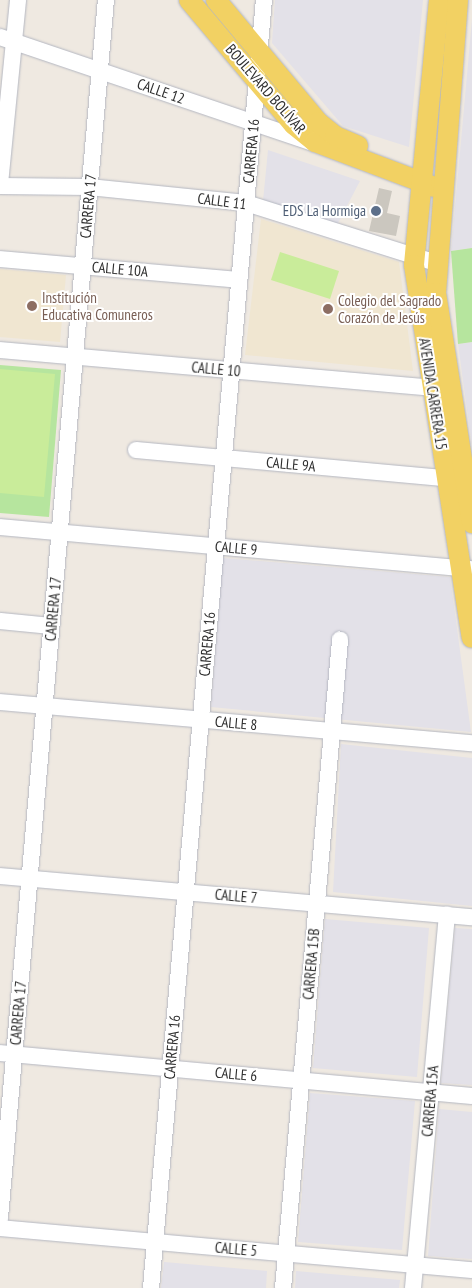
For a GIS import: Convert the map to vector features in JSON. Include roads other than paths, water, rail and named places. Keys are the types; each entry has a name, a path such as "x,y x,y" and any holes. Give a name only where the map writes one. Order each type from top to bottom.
{"main road":[{"name":"BOULEVARD BOLÍVAR","path":"189,0 294,125 322,146 422,175"},
{"name":"BOULEVARD BOLÍVAR","path":"216,0 327,131 345,142 422,175"},
{"name":"AVENIDA CARRERA 15","path":"439,0 414,257 446,478 467,568 472,638"},
{"name":"AVENIDA CARRERA 15","path":"458,0 436,263 438,318 472,523"},
{"path":"422,175 442,182"}],"street":[{"path":"0,185 7,39 18,0"},
{"name":"CARRERA 17","path":"0,1218 7,1054 29,878 106,0"},
{"name":"CARRERA 16","path":"151,1288 264,0"},
{"name":"CALLE 12","path":"7,39 100,69 322,146"},
{"name":"CALLE 11","path":"0,185 89,187 246,203 436,263"},
{"name":"CALLE 10A","path":"0,258 239,280"},
{"name":"CALLE 10","path":"0,350 432,388"},
{"name":"CALLE 9A","path":"136,450 446,478"},
{"name":"CALLE 9","path":"0,527 467,568"},
{"path":"0,621 51,626"},
{"name":"CARRERA 15B","path":"282,1288 340,640"},
{"name":"CALLE 8","path":"0,702 472,743"},
{"name":"CALLE 7","path":"0,876 472,917"},
{"name":"CARRERA 15A","path":"413,1288 447,914"},
{"name":"CALLE 6","path":"7,1054 301,1079 472,1096"},
{"name":"CALLE 5","path":"0,1228 472,1270"}],"place":[{"name":"EDS La Hormiga","path":"376,211"},
{"name":"Institución Educativa Comuneros","path":"32,306"},
{"name":"Colegio del Sagrado Corazón de Jesús","path":"328,309"}]}
